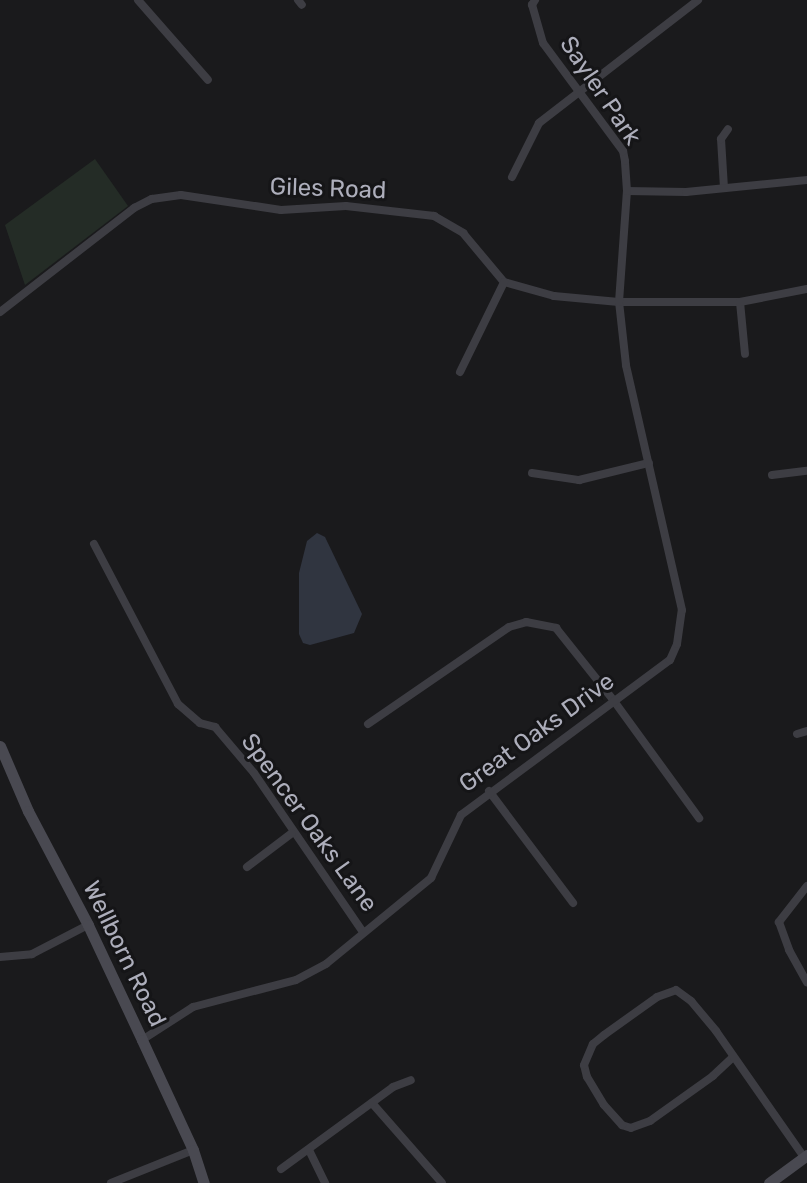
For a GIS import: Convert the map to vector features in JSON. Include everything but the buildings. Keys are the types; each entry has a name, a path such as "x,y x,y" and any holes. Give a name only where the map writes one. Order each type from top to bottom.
{"street":[{"path":"138,0 208,80"},
{"name":"Sayler Park","path":"535,0 532,5 543,43 623,151 627,191 619,302"},
{"path":"512,177 539,123 698,0"},
{"path":"724,188 721,139 728,129"},
{"path":"627,191 724,188 807,180"},
{"name":"Giles Road","path":"0,312 134,208 152,199 181,195 281,210 346,206 434,216 463,233 504,282"},
{"path":"460,372 504,282 554,296 619,302 740,302 807,289"},
{"name":"Great Oaks Drive","path":"142,1040 193,1007 296,980 326,964 362,931 431,878 451,830 461,815 489,791 670,660 682,630 682,610 626,365 619,302"},
{"path":"740,302 745,354"},
{"path":"532,473 579,480 649,463"},
{"path":"772,475 807,471"},
{"name":"Spencer Oaks Lane","path":"94,544 178,704 200,723 215,727 254,773 292,833 362,931"},
{"path":"368,724 509,627 526,622 556,628 614,701 699,818"},
{"path":"797,734 807,731"},
{"name":"Wellborn Road","path":"0,746 28,811 88,925 142,1040 193,1150 204,1183"},
{"path":"489,791 573,903"},
{"path":"247,867 292,833"},
{"path":"807,886 789,904 779,922 789,950 807,982"},
{"path":"0,957 32,954 88,925"},
{"path":"732,1058 713,1076 650,1121 631,1128 622,1125 604,1105 587,1077 584,1065 593,1044 604,1035 657,997 676,990 691,1001 806,1156 769,1183"},
{"path":"281,1169 393,1087 411,1080"},
{"path":"372,1103 442,1183"},
{"path":"111,1183 193,1150"},
{"path":"309,1150 325,1183"}],"shaded area":[{"path":"95,159 128,206 25,285 5,225"},
{"path":"317,533 325,537 362,614 354,633 310,645 303,643 299,634 299,573 307,541"}]}
